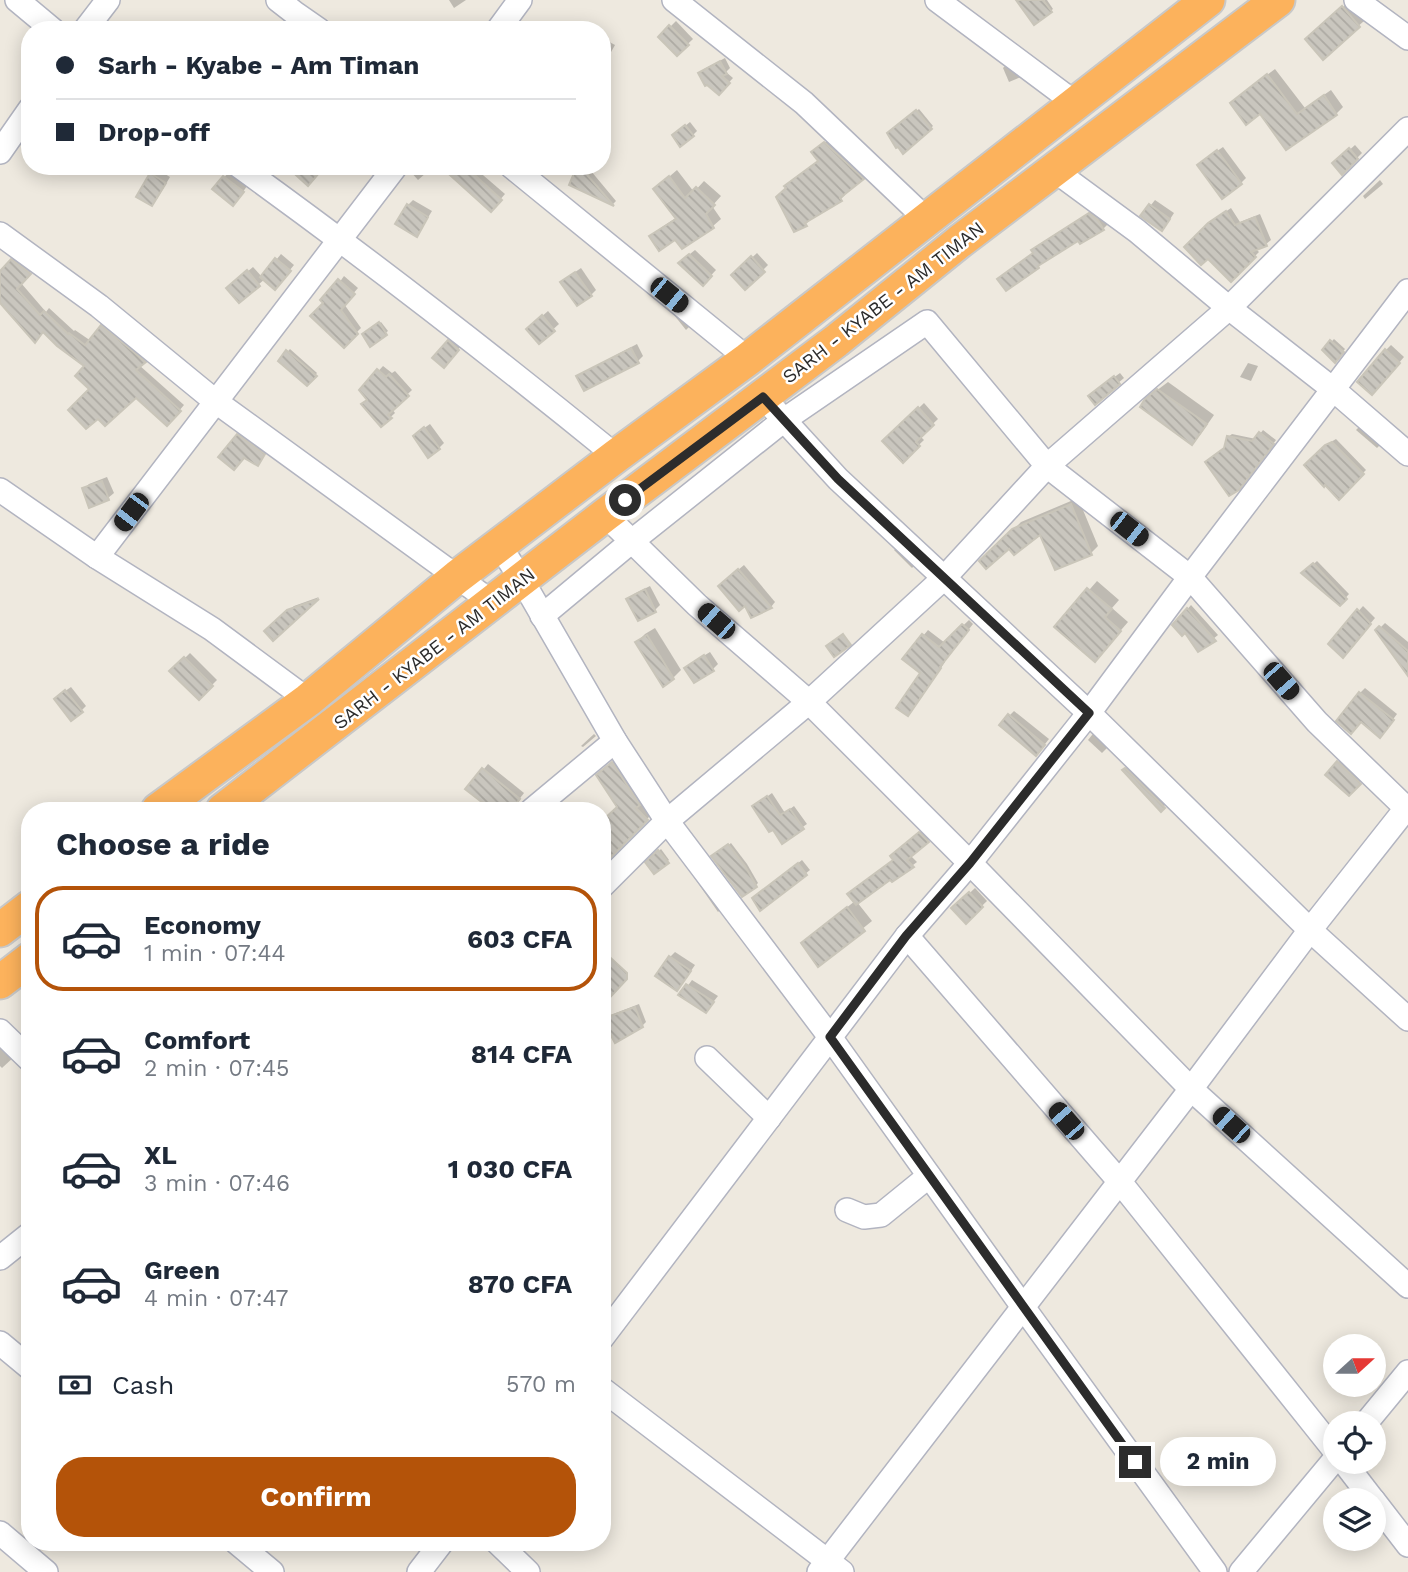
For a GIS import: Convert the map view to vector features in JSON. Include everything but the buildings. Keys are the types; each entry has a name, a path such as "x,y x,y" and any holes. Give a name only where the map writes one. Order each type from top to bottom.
{"highway":[{"name":"SARH - KYABE - AM TIMAN","path":"169,802 308,700 457,577 748,359 1208,0"},
{"name":"SARH - KYABE - AM TIMAN","path":"233,802 605,515 773,408 836,341 960,242 1278,0"},
{"path":"0,930 21,914"},
{"path":"0,982 21,966"}],"street":[{"path":"17,0 42,21"},
{"path":"92,21 108,0"},
{"path":"278,0 305,21"},
{"path":"505,21 520,0"},
{"path":"674,0 804,103 926,219"},
{"path":"937,0 1075,103"},
{"path":"1356,0 1408,38"},
{"path":"0,152 21,122"},
{"path":"611,877 667,821 809,702 944,577 1047,466 1229,308 1408,129"},
{"path":"1054,170 1137,231 1229,308 1334,390 1408,454"},
{"path":"251,175 340,239 616,456"},
{"path":"97,557 389,175"},
{"path":"522,175 748,359"},
{"path":"0,234 99,306 215,401 493,603"},
{"path":"611,1326 906,936 970,863 1089,713 1408,291"},
{"path":"542,616 632,541 773,408 859,369 927,322 1047,466 1190,577 1317,722 1407,808 1310,930 1023,1307 830,1568 611,1395"},
{"path":"836,341 859,369"},
{"path":"773,408 838,479 1089,713 1310,930 1408,1019"},
{"path":"0,490 97,557 212,629 308,700"},
{"path":"605,515 697,605 809,702 1191,1089 1408,1286"},
{"path":"499,545 615,741 667,821 830,1037 1215,1572"},
{"path":"542,802 615,741"},
{"path":"906,936 1119,1182 1323,1436"},
{"path":"0,1031 21,1051"},
{"path":"707,1058 769,1118"},
{"path":"847,1210 864,1217 881,1215 929,1176"},
{"path":"0,1258 21,1241"},
{"path":"0,1343 21,1360"},
{"path":"1376,1411 1408,1372"},
{"path":"1241,1572 1323,1473"},
{"path":"1353,1474 1364,1488"},
{"path":"1386,1517 1408,1545"},
{"path":"0,1533 21,1551"},
{"path":"21,1551 46,1572"},
{"path":"247,1551 272,1572"},
{"path":"419,1572 435,1551"},
{"path":"506,1551 528,1572"}],"route":[{"path":"625,500 763,397 838,479 1089,713 970,863 906,936 830,1037 1135,1462"}]}
